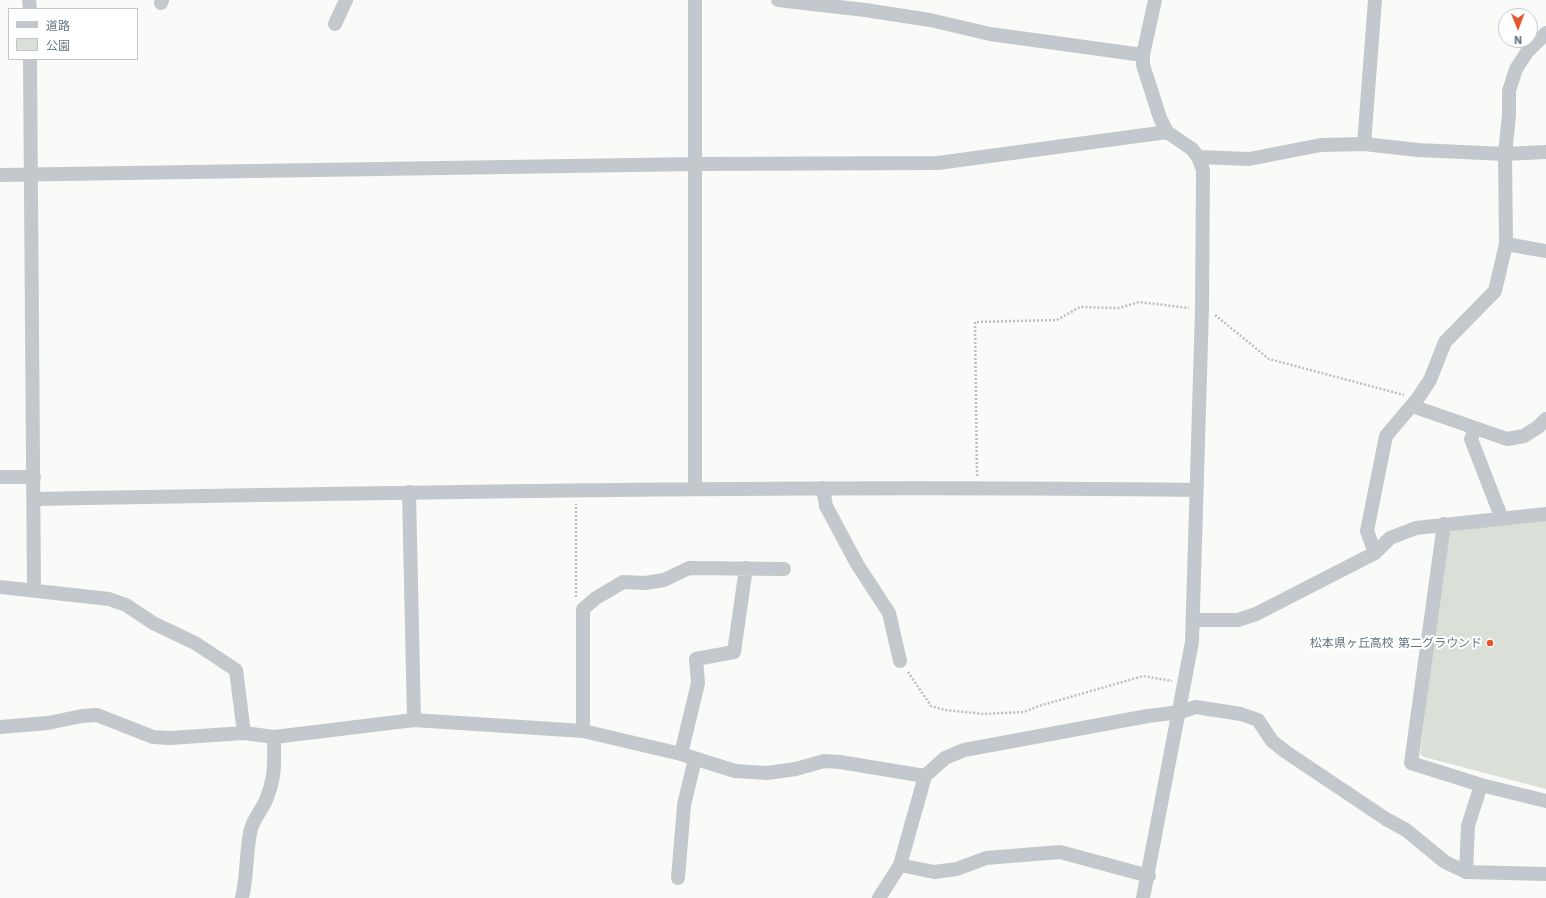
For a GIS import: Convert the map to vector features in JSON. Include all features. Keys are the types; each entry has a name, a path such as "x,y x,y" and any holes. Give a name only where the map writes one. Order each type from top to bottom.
{"street":[{"path":"335,24 346,0"},
{"path":"683,0 695,0 696,488"},
{"path":"778,0 865,10 930,20 990,34 1143,55"},
{"path":"1143,898 1180,712 1192,642 1202,309 1203,170 1192,149 1167,132 1160,118 1143,65 1143,55 1155,0"},
{"path":"1364,144 1375,0"},
{"path":"1375,553 1367,530 1386,436 1415,402 1430,380 1445,342 1495,291 1506,244 1505,154 1509,115 1509,91 1516,69 1527,52 1546,33"},
{"path":"30,60 34,590"},
{"path":"0,175 696,164 938,162 1167,132"},
{"path":"1198,158 1249,159 1321,145 1364,144 1418,150 1505,154 1546,152"},
{"path":"1506,244 1546,251"},
{"path":"1415,402 1475,429 1507,439 1524,436 1546,419"},
{"path":"1475,429 1471,439 1502,519"},
{"path":"0,477 34,477"},
{"path":"34,499 696,488 977,487 1196,490"},
{"path":"823,488 826,506 857,564 889,613 900,661"},
{"path":"409,492 414,720"},
{"path":"1193,620 1238,620 1256,614 1375,553 1390,538 1416,528 1546,514"},
{"path":"1444,524 1411,763 1482,785 1546,801"},
{"path":"583,731 583,609 596,598 623,582 645,583 664,580 689,568 784,569"},
{"path":"682,754 698,683 696,659 734,652 746,568"},
{"path":"0,587 109,599 126,605 153,623 195,643 236,670 244,733"},
{"path":"879,898 900,865 925,776 944,758 964,750 1148,716 1180,712 1196,707 1241,714 1258,720 1272,741 1286,752 1386,819 1406,830 1445,862 1466,872 1546,874"},
{"path":"0,727 48,723 82,716 97,715 152,736 170,738 244,733 274,737 414,720 583,731 682,754 736,772 768,773 796,769 824,761 840,762 925,776"},
{"path":"242,898 250,833 254,820 265,802 274,779 274,737"},
{"path":"678,878 684,805 695,759"},
{"path":"1466,872 1468,826 1482,785"},
{"path":"900,865 934,872 957,869 986,858 1060,852 1148,876"}],"path":[{"path":"977,487 975,322 1057,320 1080,306 1118,308 1139,302 1202,309 1214,315 1269,359 1415,402"},
{"path":"576,490 576,597 583,609"},
{"path":"900,661 931,706 945,710 984,714 1024,712 1039,706 1143,676 1185,683"}],"green space":[{"name":"松本県ヶ丘高校 第二グラウンド","path":"1546,518 1546,789 1424,757 1420,754 1447,532"}],"place":[{"name":"松本県ヶ丘高校 第二グラウンド","path":"1490,643"}]}
